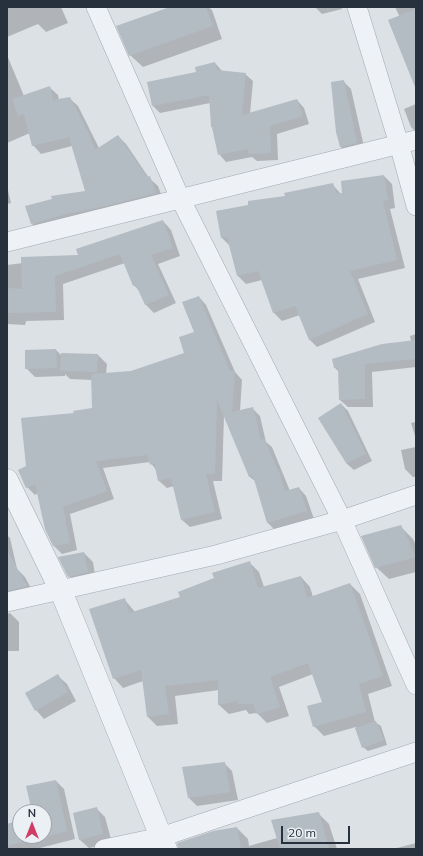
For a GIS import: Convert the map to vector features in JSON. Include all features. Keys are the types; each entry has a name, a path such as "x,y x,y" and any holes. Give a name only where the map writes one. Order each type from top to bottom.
{"street":[{"path":"96,7 180,198 342,520 416,685"},
{"path":"357,7 408,142 416,206"},
{"path":"7,242 408,142"},
{"path":"7,480 61,591 163,843"},
{"path":"7,602 216,555 342,520 416,495"},
{"path":"104,849 163,843 416,752"}],"building":[{"path":"170,7 206,7 213,26 129,56 116,26"},
{"path":"416,9 416,87 415,87 388,20"},
{"path":"215,62 217,70 246,73 242,115 297,99 303,116 270,126 271,153 248,154 248,149 218,155 211,127 209,95 152,106 147,82 196,72 195,67"},
{"path":"344,80 357,143 340,147 336,132 331,82"},
{"path":"50,86 53,100 70,97 90,136 95,150 118,135 147,177 150,176 156,193 97,208 70,213 31,224 25,206 52,199 51,196 85,191 69,137 32,146 24,114 18,116 12,99"},
{"path":"384,175 388,200 383,201 397,260 350,271 368,314 309,340 295,306 273,313 258,271 237,276 227,237 221,238 216,211 248,205 248,201 285,196 284,193 333,183 337,194 342,193 341,181"},
{"path":"163,220 173,248 151,255 169,295 145,305 136,285 133,286 120,254 55,276 56,312 7,313 7,288 22,289 21,257 78,255 76,249"},
{"path":"199,296 230,371 235,371 232,412 253,407 261,440 264,438 279,471 285,491 299,487 307,511 267,523 253,476 249,477 217,400 215,474 206,474 215,512 181,520 171,478 158,481 154,463 150,465 147,455 96,461 107,491 63,507 70,543 53,546 45,529 35,484 26,488 18,470 26,466 21,418 74,413 73,411 92,408 91,374 131,371 184,353 179,337 194,332 182,302"},
{"path":"416,340 416,359 365,364 365,399 339,400 338,368 334,368 332,359 382,344"},
{"path":"56,349 57,368 25,369 25,350"},
{"path":"61,353 98,354 97,372 60,371"},
{"path":"341,403 366,454 346,463 318,418"},
{"path":"401,525 416,557 375,568 361,536"},
{"path":"7,550 27,586 7,591"},
{"path":"84,552 88,572 68,577 58,557"},
{"path":"250,561 258,588 301,576 307,598 350,583 383,676 359,684 366,712 313,727 307,706 322,702 308,663 270,677 280,707 257,714 253,704 238,704 237,701 218,705 218,680 165,686 169,714 147,717 141,670 113,679 89,609 125,598 129,613 180,597 178,592 214,578 212,573"},
{"path":"58,674 68,692 35,711 25,693"},
{"path":"376,721 384,740 362,748 355,728"},
{"path":"225,762 230,792 188,798 182,767"},
{"path":"56,780 67,831 52,835 52,804 30,804 26,786"},
{"path":"97,807 103,834 79,840 73,813"},
{"path":"319,812 329,849 280,849 271,820"},
{"path":"12,822 12,844 15,844 7,846 7,824"},
{"path":"237,827 241,849 178,849 177,843 213,831"}]}
